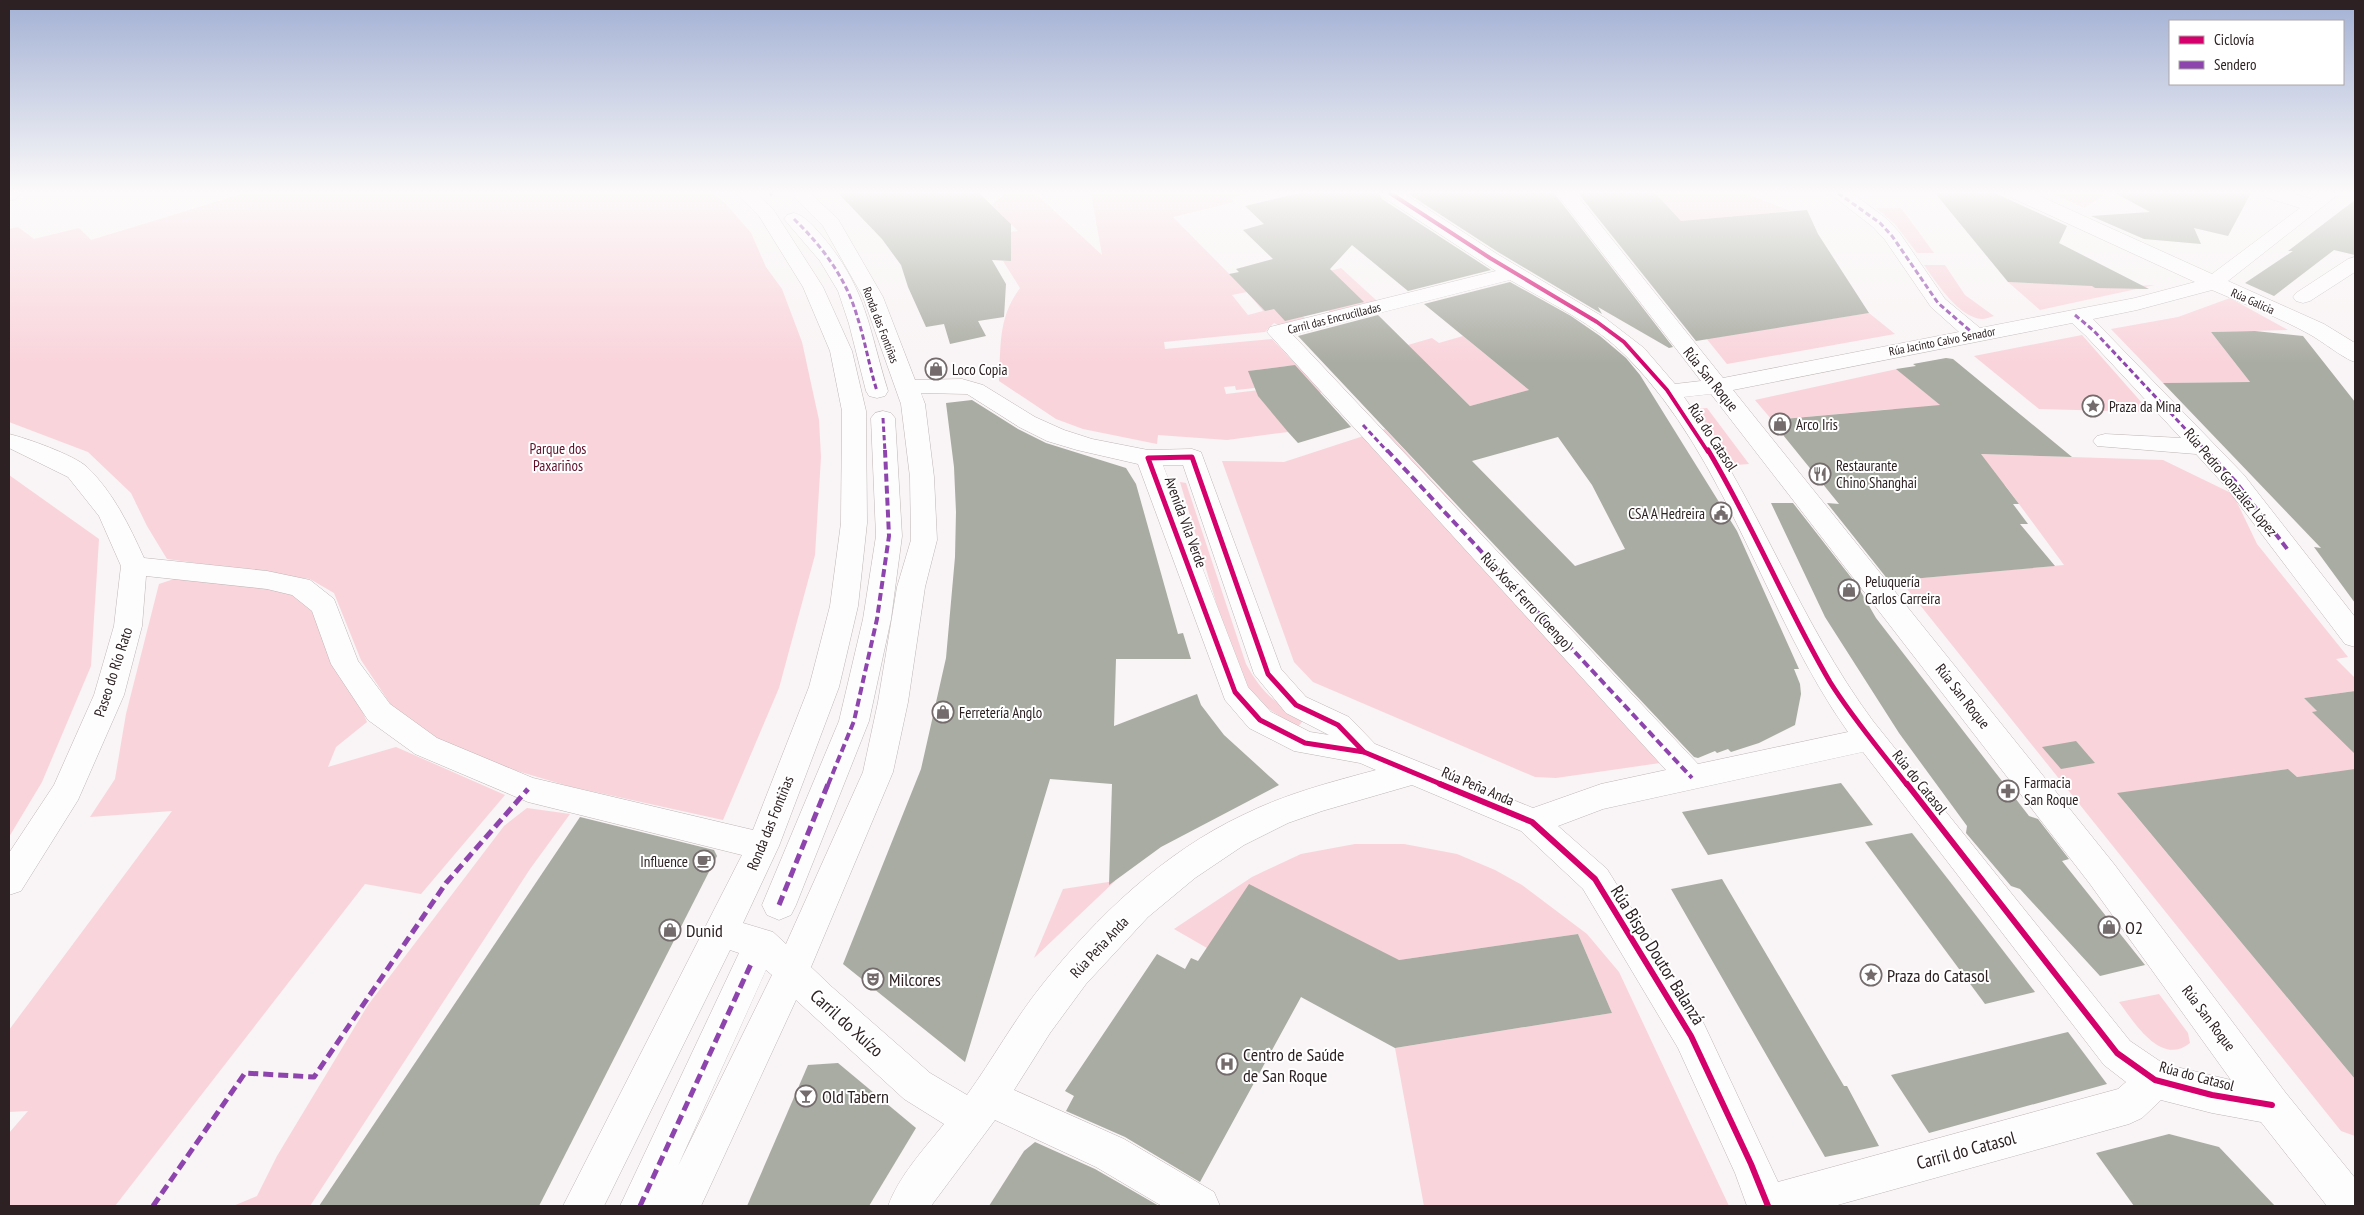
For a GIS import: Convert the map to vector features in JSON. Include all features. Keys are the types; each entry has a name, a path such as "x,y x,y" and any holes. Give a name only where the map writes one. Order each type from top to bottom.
{"street":[{"name":"Ronda das Fontiñas","path":"583,1206 763,846 824,687 844,606 854,523 854,411 851,390 841,351 798,250"},
{"path":"778,905 854,721 877,619 889,536 880,405 853,302 833,264 823,250"},
{"name":"Ronda das Fontiñas","path":"680,1206 792,971 878,772 893,702 911,587 924,540 922,477 909,396 873,297 846,250"},
{"name":"Rúa do Catasol","path":"1476,250 1612,332 1635,352 1669,392 1724,476 1830,681 1869,740 1899,774 2117,1053 2155,1080 2212,1095 2272,1105"},
{"name":"Rúa San Roque","path":"1609,250 2102,874 2272,1105 2349,1195"},
{"path":"1901,250 1938,303 1975,335"},
{"name":"Rúa Galicia","path":"2140,250 2316,329 2353,352"},
{"path":"2213,283 2257,250"},
{"path":"2303,297 2355,263"},
{"name":"Carril das Encrucilladas","path":"1363,425 1278,332 1512,273"},
{"name":"Rúa Jacinto Calvo Senador","path":"1669,392 1716,386 2137,304 2213,283"},
{"name":"Rúa Pedro González López","path":"2075,315 2094,331 2234,481 2355,637"},
{"path":"854,411 909,396 966,386 989,397 1026,421 1062,439 1097,449 1148,458"},
{"name":"Rúa Xosé Ferro (Coengo)","path":"1363,425 1692,778"},
{"path":"9,441 24,445 77,471 110,514 134,566 267,580 300,587 324,606 345,664 379,712 426,746 528,790 763,846"},
{"path":"2105,441 2204,447"},
{"name":"Avenida Vila Verde","path":"1364,752 1338,725 1296,705 1268,674 1192,457 1148,458 1235,692 1260,720 1305,742 1364,752 1415,772"},
{"name":"Paseo do Río Rato","path":"9,881 67,791 109,695 128,626 134,566"},
{"path":"1532,822 1601,797 1869,740"},
{"name":"Rúa Peña Anda","path":"908,1206 980,1108 1056,995 1105,937 1158,889 1194,861 1234,834 1307,802 1415,772 1532,822"},
{"name":"Rúa Bispo Doutor Balanzá","path":"1532,822 1594,879 1692,1036 1751,1164 1767,1206"},
{"name":"Carril do Xuízo","path":"721,933 761,943 819,999 917,1086 1110,1153 1200,1206"},
{"path":"640,1206 751,964"},
{"name":"Carril do Catasol","path":"1767,1206 2129,1105 2155,1080"}],"green space":[{"name":"Parque dos Paxariños","path":"9,250 758,250 766,267 782,289 802,342 819,420 821,457 815,555 779,688 723,820 568,786 477,759 433,736 395,711 361,660 334,593 310,579 167,559 147,526 131,493 88,452 9,422"},
{"path":"1011,250 1096,250 1102,255 1101,250 1205,250 1247,292 1232,295 1248,315 1263,311 1248,293 1271,286 1305,318 1278,325 1274,323 1265,332 1164,342 1165,349 1272,339 1322,392 1314,395 1288,432 1227,440 1158,435 1157,444 1083,429 1056,419 999,381 1004,321 1020,288 1003,261 1011,260","holes":["1287,366 1302,385 1226,394 1224,387 1235,386 1236,390 1255,388 1249,371"]},
{"path":"1914,250 1932,250 1934,253 1917,253"},
{"path":"1924,265 1945,265 1965,295 1994,316 1982,319 1965,313 1949,298"},
{"path":"1341,268 1379,301 1331,313 1295,280"},
{"path":"2008,282 2074,285 2075,282 2088,282 2095,288 2155,285 2040,310"},
{"path":"2230,298 2288,330 2211,332 2250,382 2163,383 2111,329 2178,317"},
{"path":"1869,313 1895,334 1727,364 1706,338"},
{"path":"2082,335 2150,412 2039,409 1974,356"},
{"path":"1463,336 1529,390 1470,406 1408,345 1432,338 1439,343"},
{"path":"1897,369 1940,405 1947,419 1978,454 2163,460 2233,494 2257,544 2348,657 2336,659 2355,678 2355,691 2304,698 2317,711 2313,712 2349,731 2355,737 2355,784 2343,771 2297,777 2288,769 2162,787 2126,804 2355,1079 2355,1136 2341,1131 1900,580 2064,565 2005,485 1940,491 1926,446 1893,409 1772,420 1755,400"},
{"path":"1707,408 1749,464 1736,465 1695,409"},
{"path":"1385,429 1688,759 1556,778 1535,777 1313,682 1294,662 1222,461 1284,462"},
{"path":"9,475 99,539 91,666 42,782 9,837"},
{"path":"1180,482 1186,483 1246,664 1270,697 1285,708 1305,718 1298,727 1262,705 1249,689 1230,649"},
{"path":"183,576 201,576 294,593 311,610 325,641 349,680 367,722 336,747 328,767 396,747 505,795 421,894 365,884 115,1206 9,1206 9,1133 28,1111 9,1112 9,1030 172,811 90,817 115,779 126,714 159,584"},
{"path":"527,808 570,814 530,869 310,1206 233,1206 257,1196 277,1156 368,1005 504,826"},
{"path":"1355,844 1404,844 1457,854 1495,870 1522,885 1587,934 1619,972 1729,1206 1424,1206 1395,1048 1612,1013 1578,934 1399,960 1207,948 1174,929 1252,877 1301,854"},
{"path":"1115,881 1034,958 1063,889"},
{"path":"2159,994 2188,1033 2190,1043 2179,1049 2169,1050 2149,1039 2119,1002"}],"building":[{"path":"890,250 1011,250 1011,261 992,260 1006,284 1004,317 978,321 986,336 950,344 944,324 926,327 908,287 901,265"},
{"path":"1263,250 1348,250 1330,269 1364,302 1285,321 1274,309 1265,311 1229,274 1239,272 1236,269 1273,259"},
{"path":"1358,250 1460,250 1491,270 1408,291"},
{"path":"1494,250 1598,250 1673,347 1669,348 1598,307 1602,314"},
{"path":"1623,250 1828,250 1869,313 1696,341"},
{"path":"1982,250 2072,250 2149,289 2095,288 2092,286 2008,282"},
{"path":"2290,250 2355,250 2355,255 2334,250 2274,296 2245,283 2293,251 2288,251"},
{"path":"1510,282 1571,316 1600,336 1626,358 1640,375 1737,531 1799,669 1794,669 1800,684 1801,694 1795,725 1759,743 1731,752 1728,749 1717,753 1715,751 1698,758 1694,757 1298,336 1378,315 1470,406 1529,390 1424,304","holes":["1558,437 1592,485 1625,549 1575,566 1472,461"]},
{"path":"2255,331 2303,336 2355,402 2355,603 2314,547 2321,548 2163,383 2250,382 2211,332"},
{"path":"1946,358 1953,359 2072,457 1981,454 2019,504 2013,504 2028,524 2020,524 2055,566 1889,581 1827,503 1839,504 1771,420 1940,405 1896,369"},
{"path":"1295,365 1351,427 1298,443 1288,432 1258,396 1248,371"},
{"path":"972,400 1018,429 1046,443 1126,468 1136,484 1178,634 1183,633 1191,659 1116,659 1114,726 1197,694 1201,705 1224,735 1279,785 1161,847 1109,885 1112,784 1050,779 965,1062 843,964 921,769 946,658 955,557 954,467 946,403"},
{"path":"1771,503 1793,503 1857,585 1876,618 2029,816 2038,819 2069,859 2062,861 2145,965 2100,976 2020,889 2011,886 1966,833 1967,826 1899,733 1825,617"},
{"path":"2355,691 2355,754 2312,712 2317,711 2304,698"},
{"path":"2076,741 2095,763 2061,769 2042,747"},
{"path":"2288,769 2297,777 2355,769 2355,1079 2117,793"},
{"path":"1841,783 1873,825 1708,855 1682,812"},
{"path":"580,817 714,850 717,856 539,1206 319,1206"},
{"path":"1912,833 2035,992 1985,1004 1865,842"},
{"path":"1722,879 1844,1086 1847,1086 1879,1146 1825,1157 1671,889"},
{"path":"1249,884 1399,960 1578,934 1612,1013 1395,1048 1301,997 1200,1182 1125,1137 1066,1111 1074,1096 1065,1091 1157,954 1185,969 1191,958 1198,961"},
{"path":"2068,1032 2107,1084 1929,1133 1891,1075"},
{"path":"838,1063 916,1128 869,1206 747,1206 808,1065"},
{"path":"2169,1134 2219,1147 2275,1206 2134,1206 2096,1153"},
{"path":"1035,1142 1095,1169 1159,1206 989,1206 1024,1151"}],"marked path":[{"path":"822,250 836,268 853,303 877,391"},
{"path":"1901,250 1938,303 1975,335"},
{"path":"2075,315 2094,331 2235,481 2288,550"},
{"path":"779,905 854,721 877,619 889,536 883,418"},
{"path":"1363,425 1692,778"},
{"path":"153,1206 245,1073 314,1077 446,883 528,789"},
{"path":"640,1206 751,964"}],"cycle path":[{"path":"1477,250 1583,313 1611,332 1636,353 1667,390 1719,469 1807,639 1830,681 1846,705 1871,741 1899,774 2117,1053 2155,1080 2212,1095 2272,1105"},
{"path":"1364,752 1338,725 1296,705 1268,674 1192,457 1148,458 1235,692 1260,720 1305,743 1364,752 1532,822 1595,879 1691,1036 1751,1164 1768,1206"}],"place":[{"name":"Loco Copia","path":"936,369"},
{"name":"Praza da Mina","path":"2093,406"},
{"name":"Arco Iris","path":"1780,424"},
{"name":"Restaurante Chino Shanghai","path":"1820,474"},
{"name":"CSA A Hedreira","path":"1721,513"},
{"name":"Peluquería Carlos Carreira","path":"1849,590"},
{"name":"Ferretería Anglo","path":"943,712"},
{"name":"Farmacia San Roque","path":"2008,791"},
{"name":"Influence","path":"704,861"},
{"name":"O2","path":"2109,927"},
{"name":"Dunid","path":"670,930"},
{"name":"Praza do Catasol","path":"1871,975"},
{"name":"Milcores","path":"873,979"},
{"name":"Centro de Saúde de San Roque","path":"1227,1064"},
{"name":"Old Tabern","path":"806,1096"}]}
